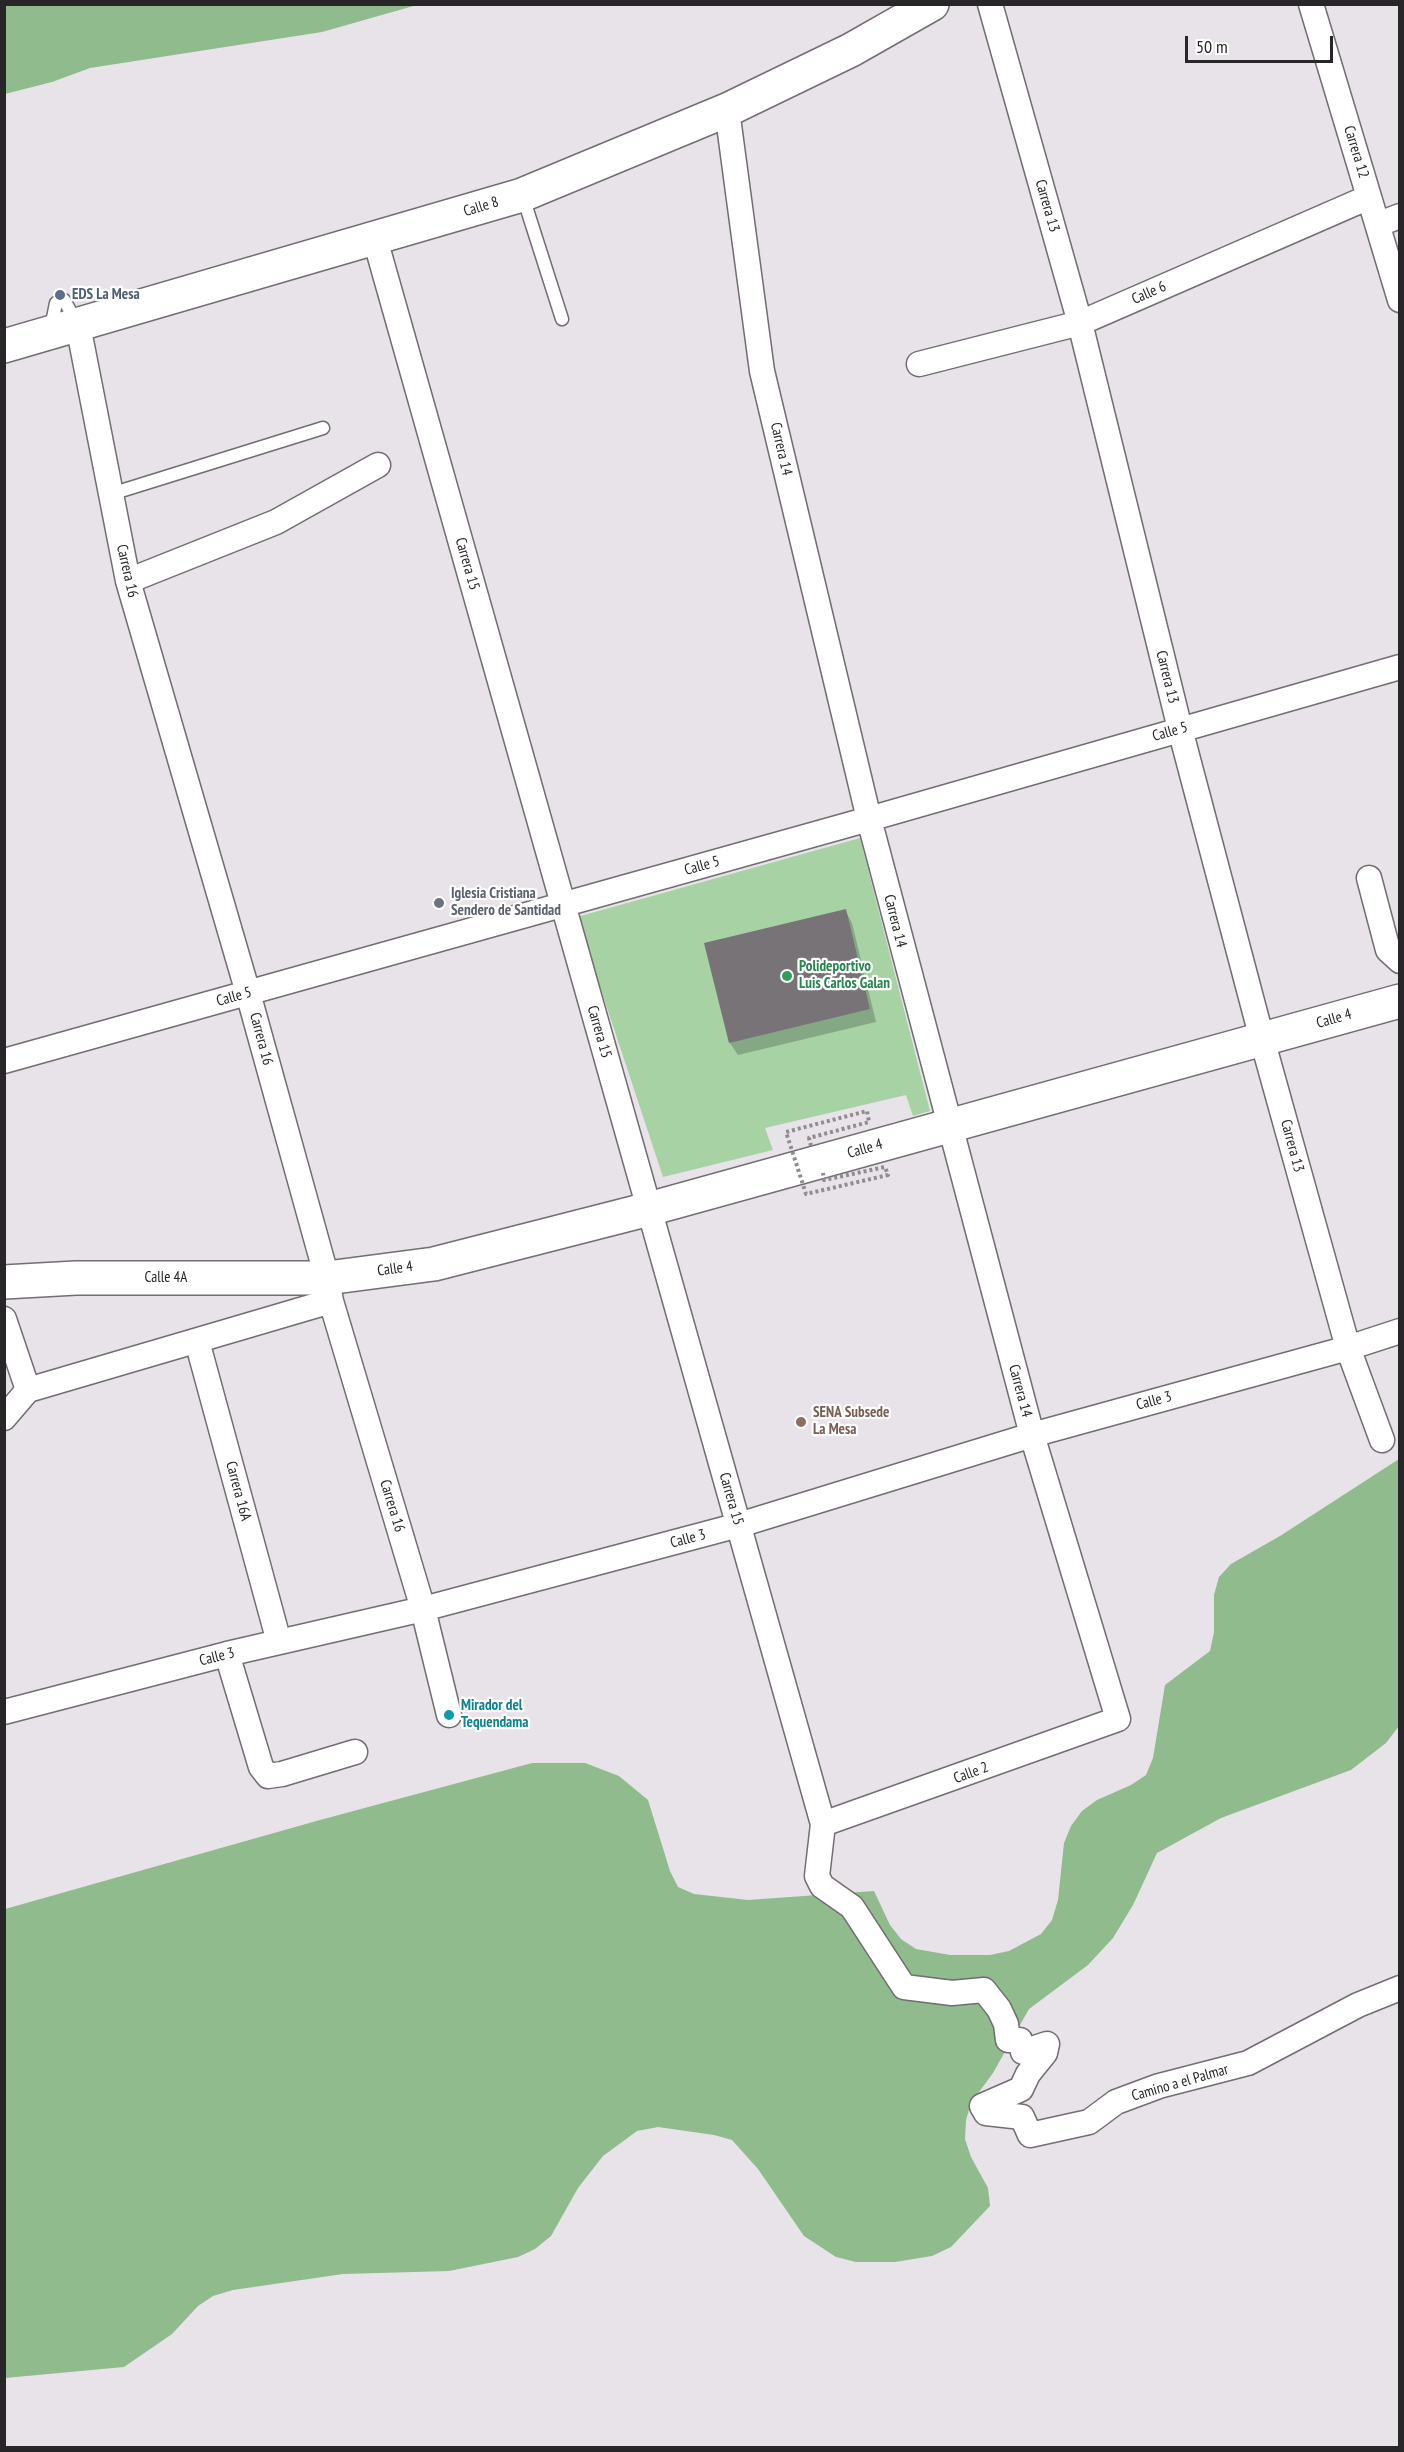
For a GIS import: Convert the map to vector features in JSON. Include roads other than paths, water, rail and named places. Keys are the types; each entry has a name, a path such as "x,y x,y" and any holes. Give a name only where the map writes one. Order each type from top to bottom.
{"main road":[{"name":"Calle 8","path":"4,346 62,315 375,239 522,195 727,110 851,50 933,4"},
{"name":"Calle 4","path":"329,1289 649,1209 1400,1001"},
{"name":"Calle 4A","path":"4,1282 76,1278 329,1289"}],"street":[{"name":"Carrera 13","path":"990,4 1080,323 1180,729 1262,1039 1348,1348 1382,1440"},
{"name":"Carrera 12","path":"1311,4 1369,196 1389,220 1400,300"},
{"name":"Carrera 14","path":"727,110 762,371 869,819 948,1126 1032,1435 1118,1719"},
{"name":"Calle 6","path":"919,364 1080,323 1369,196"},
{"name":"Carrera 15","path":"375,239 823,1824"},
{"name":"Carrera 16","path":"62,315 111,494 128,581 248,993 329,1289 423,1609 449,1715"},
{"path":"128,581 276,522 378,465"},
{"name":"Calle 5","path":"4,1061 869,819 1180,729 1398,675"},
{"path":"1369,878 1388,950 1400,961"},
{"name":"Calle 4","path":"28,1390 197,1341 329,1289"},
{"path":"4,1319 28,1390 4,1418"},
{"name":"Calle 3","path":"4,1712 227,1654 423,1609 738,1526 1032,1435 1348,1348 1400,1331"},
{"name":"Carrera 16A","path":"197,1341 279,1642"},
{"path":"227,1654 261,1767 268,1776 355,1752"},
{"name":"Calle 2","path":"823,1824 1118,1719"},
{"name":"Camino a el Palmar","path":"823,1824 817,1876 822,1886 852,1907 904,1987 952,1994 984,1990 999,2009 1006,2024 1008,2040 1020,2040 1023,2052 1047,2044 1045,2054 1028,2074 1022,2089 982,2106 986,2113 1022,2117 1030,2135 1089,2122 1116,2102 1159,2086 1248,2063 1358,2005 1400,1988"}],"lane":[{"path":"522,195 562,319"},
{"path":"111,494 323,428"}],"place":[{"name":"EDS La Mesa","path":"60,295"},
{"name":"Iglesia Cristiana Sendero de Santidad","path":"439,903"},
{"name":"Polideportivo Luis Carlos Galan","path":"787,976"},
{"name":"SENA Subsede La Mesa","path":"801,1422"},
{"name":"Mirador del Tequendama","path":"449,1715"}]}
